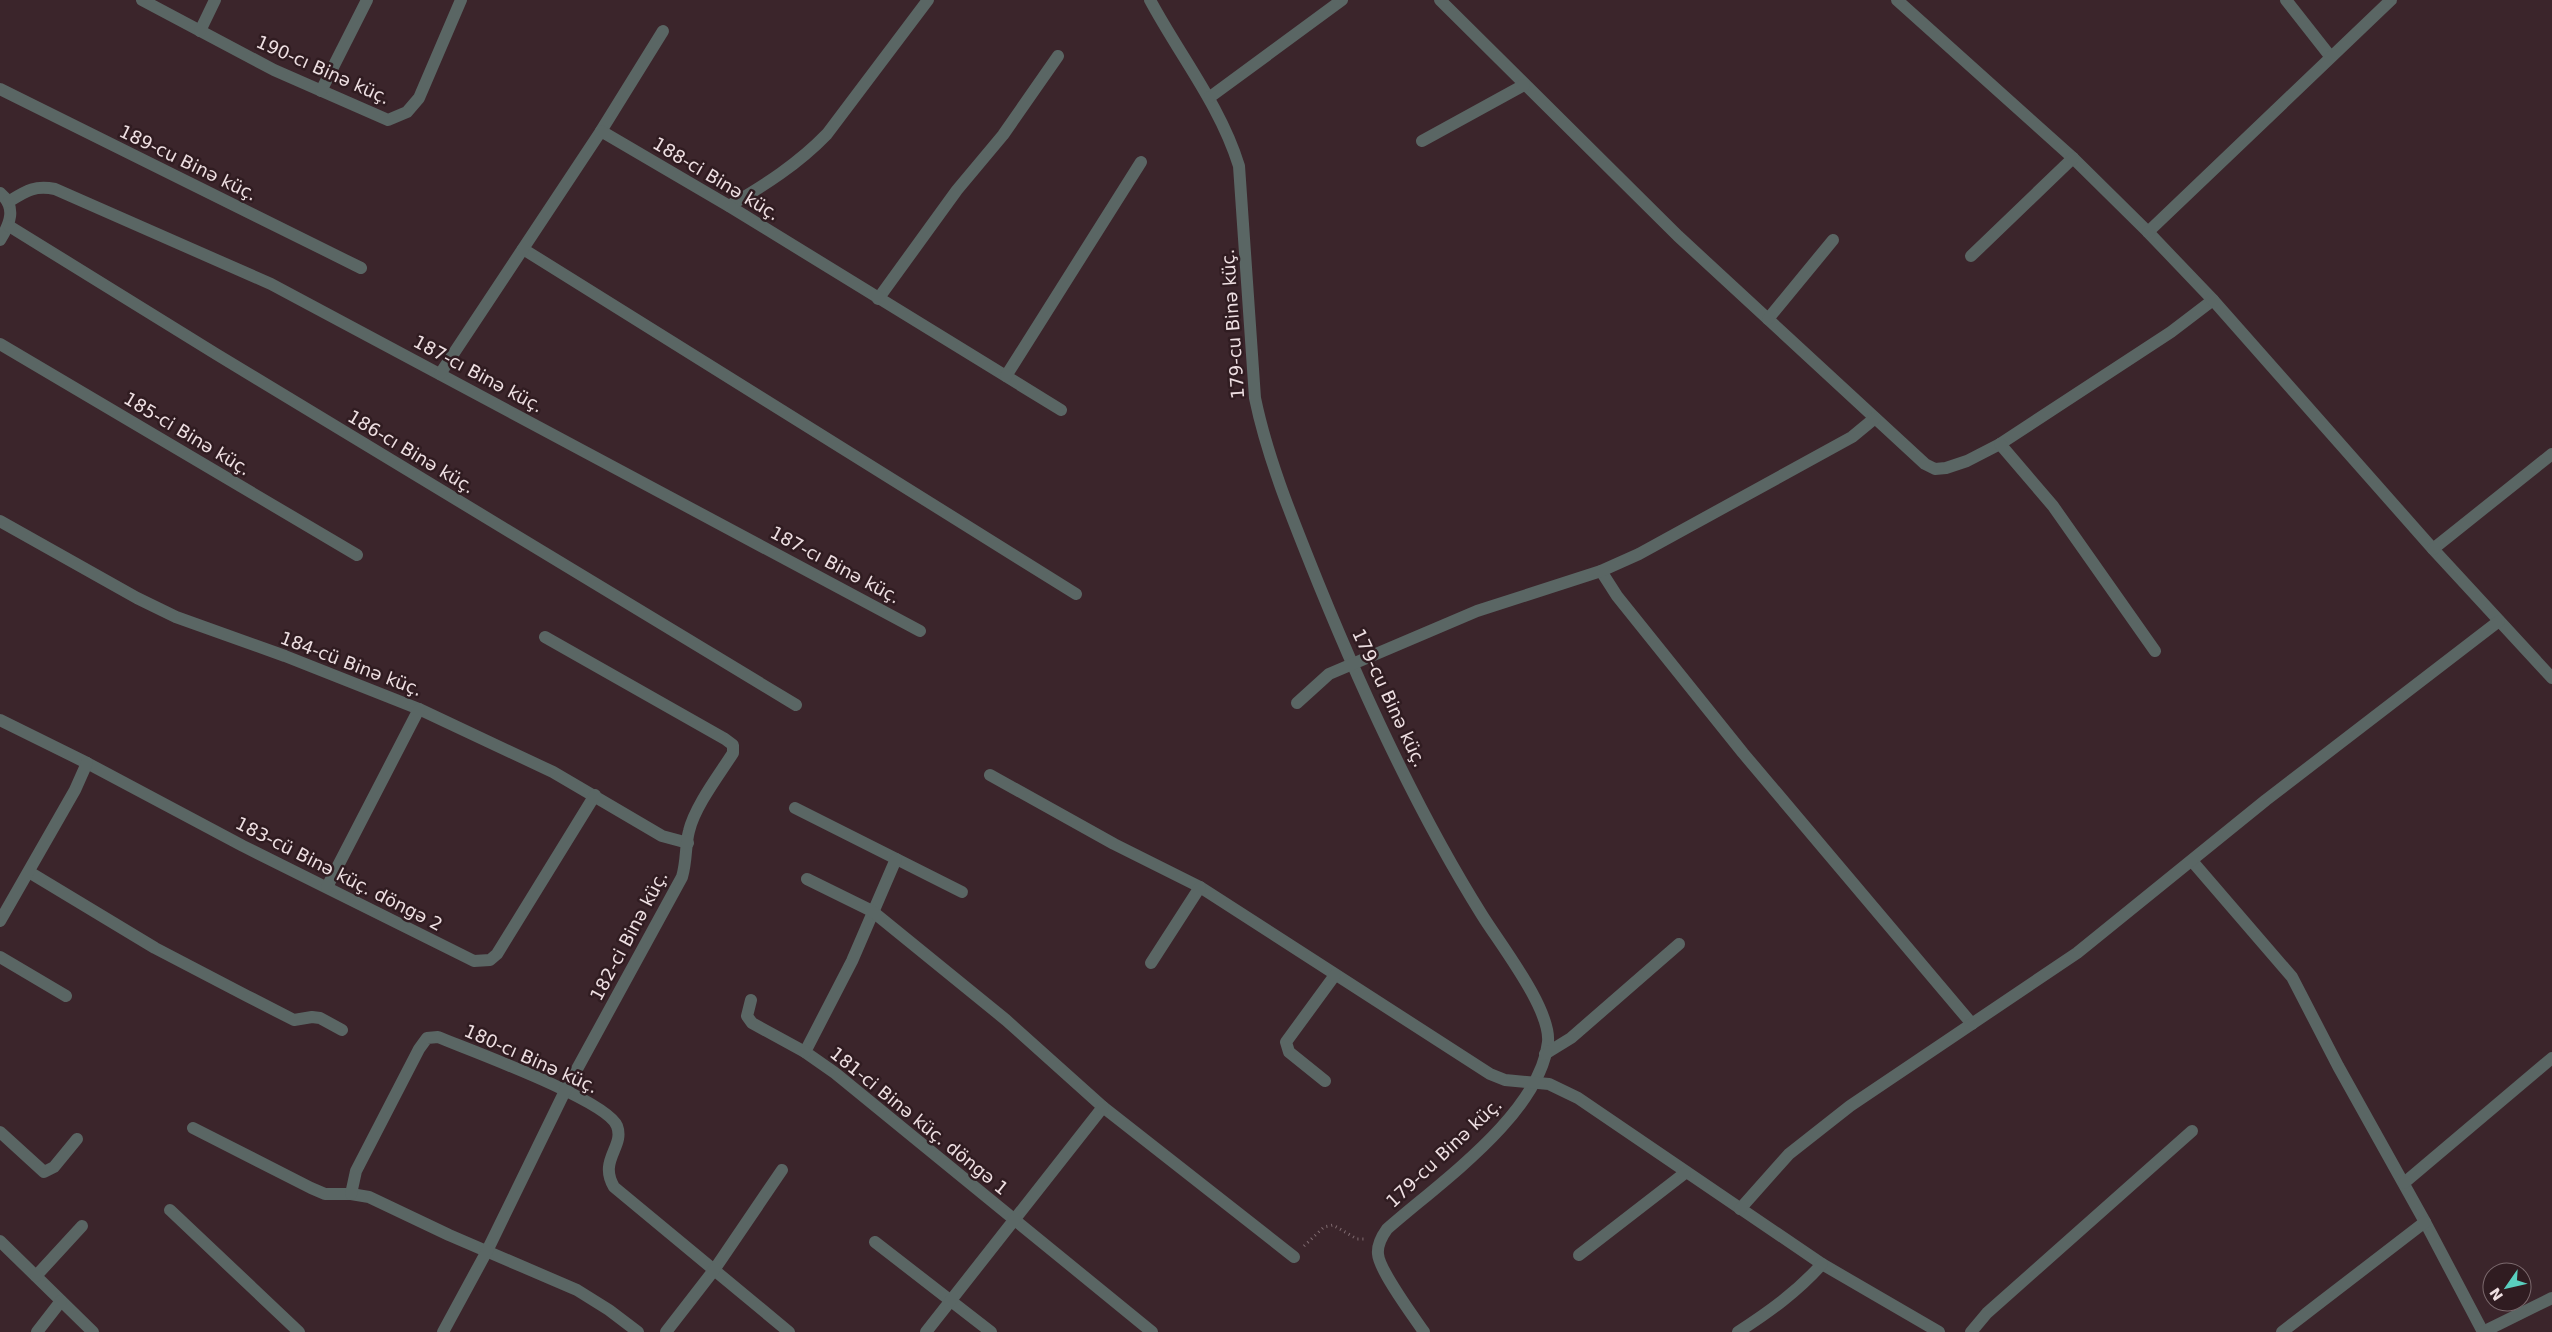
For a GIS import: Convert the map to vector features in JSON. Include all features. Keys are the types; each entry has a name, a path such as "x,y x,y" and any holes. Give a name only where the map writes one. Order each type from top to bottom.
{"street":[{"name":"190-cı Binə küç.","path":"142,0 274,70 388,120 407,112 419,98 461,0"},
{"path":"200,31 216,0"},
{"path":"321,91 367,0"},
{"path":"729,206 778,177 816,146 928,0"},
{"name":"179-cu Binə küç.","path":"1150,0 1210,97 1231,142 1239,166 1255,398 1259,420 1300,537 1372,711 1443,846 1480,912 1537,1002 1548,1028 1545,1054 1535,1084 1508,1122 1387,1229 1379,1240"},
{"path":"1210,97 1342,0"},
{"path":"1440,0 1678,236 1925,464 1935,468 1967,461 2000,444 2171,332 2213,300"},
{"path":"1897,0 2073,158 2148,232 2213,300 2434,549 2552,678"},
{"path":"2286,0 2330,56"},
{"path":"2148,232 2330,56 2392,0"},
{"path":"440,374 601,131 663,31"},
{"path":"878,299 933,220 1003,135 1058,56"},
{"path":"1422,141 1524,85"},
{"name":"189-cu Binə küç.","path":"0,89 360,268"},
{"name":"188-ci Binə küç.","path":"601,131 729,206 1061,410"},
{"path":"1972,256 2073,158"},
{"path":"1006,376 1141,162"},
{"name":"187-cı Binə küç.","path":"4,197 40,186 56,189 271,284 920,631"},
{"path":"0,240 9,226 11,212 4,197"},
{"name":"186-cı Binə küç.","path":"9,226 216,354 796,705"},
{"path":"1768,319 1832,240"},
{"path":"523,249 1076,594"},
{"name":"185-ci Binə küç.","path":"0,344 357,555"},
{"path":"1297,703 1329,674 1477,611 1601,571 1687,530 1852,437 1875,418"},
{"path":"2000,444 2053,506 2155,651"},
{"path":"2434,549 2552,454"},
{"name":"184-cü Binə küç.","path":"1,523 137,598 176,617 285,656 419,709 553,772 662,836 688,844"},
{"path":"1601,571 1617,596 1743,753 1972,1024"},
{"path":"1740,1209 1789,1154 1850,1106 2077,953 2266,800 2499,621"},
{"name":"182-ci Binə küç.","path":"443,1332 487,1251 565,1091 682,877 687,860 689,831 696,814 733,752 733,745 545,637"},
{"path":"327,887 419,709"},
{"name":"183-cü Binə küç. döngə 2","path":"0,720 87,763 243,846 474,961 490,960 497,954 595,795"},
{"path":"0,921 75,790 87,763"},
{"path":"990,775 1106,840 1200,888 1490,1074 1505,1080 1549,1084 1578,1098 1685,1173 1822,1264 1938,1332"},
{"path":"795,808 962,892"},
{"name":"181-ci Binə küç. döngə 1","path":"896,859 852,961 805,1052 835,1073 1152,1332"},
{"path":"2192,861 2292,977 2338,1066 2404,1183 2483,1332 2552,1298"},
{"path":"29,872 155,948 294,1020 312,1017 320,1018 342,1030"},
{"path":"807,879 872,911 1006,1020 1103,1107 1294,1257"},
{"path":"1151,964 1200,888"},
{"path":"1545,1054 1571,1038 1679,944"},
{"path":"0,957 66,996"},
{"path":"1325,1081 1289,1052 1286,1042 1335,975"},
{"path":"751,1000 747,1016 752,1023 805,1052"},
{"name":"180-cı Binə küç.","path":"351,1194 356,1171 419,1049 427,1038 438,1037 565,1091 604,1111 617,1125 618,1135 607,1170 614,1187 789,1332"},
{"path":"2404,1183 2552,1058"},
{"path":"926,1332 1103,1107"},
{"path":"193,1128 325,1194 351,1194 369,1197 593,1298 638,1332"},
{"path":"1971,1332 1987,1313 2192,1131"},
{"path":"0,1132 44,1172 54,1167 77,1139"},
{"path":"666,1332 714,1270 782,1170"},
{"path":"1579,1255 1685,1173"},
{"path":"170,1210 299,1332"},
{"path":"2282,1332 2425,1222"},
{"path":"36,1276 82,1226"},
{"path":"1379,1240 1378,1254 1383,1268 1424,1332"},
{"path":"0,1241 93,1332"},
{"path":"875,1242 991,1332"},
{"path":"1738,1332 1781,1304 1805,1284 1822,1264"},
{"path":"36,1332 61,1301"}],"path":[{"path":"1294,1257 1312,1237 1333,1225 1358,1239 1379,1240"}]}
